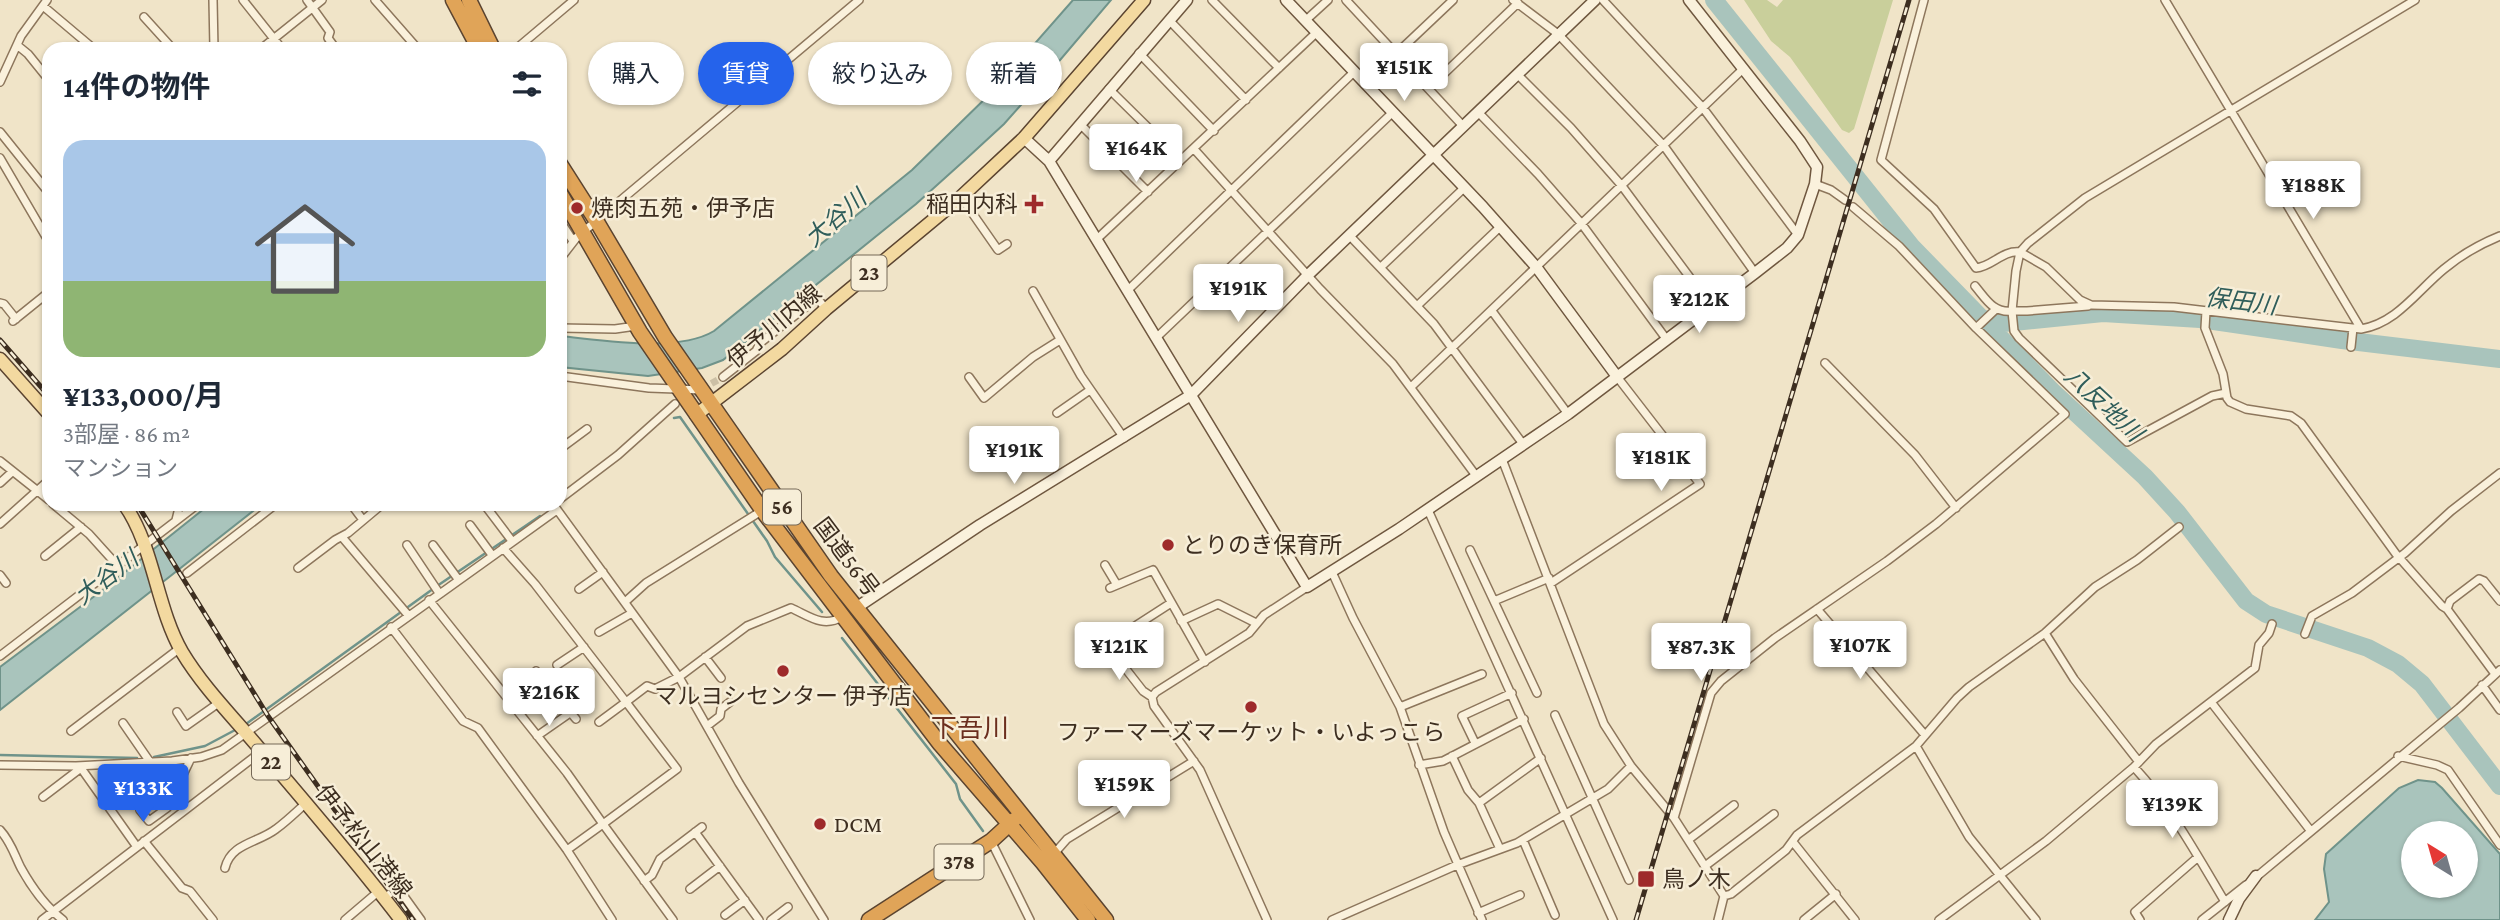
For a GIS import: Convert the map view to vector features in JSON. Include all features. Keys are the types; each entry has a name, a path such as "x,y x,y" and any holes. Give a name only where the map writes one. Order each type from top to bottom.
{"highway":[{"path":"453,0 475,42"},
{"path":"469,0 490,42"},
{"name":"国道56号","path":"567,175 665,337 749,461 856,608 1021,814 1088,920"},
{"name":"国道56号","path":"567,210 578,237 675,391 696,415 842,617 940,744 1008,825 1048,859 1106,920"},
{"path":"842,617 856,608"},
{"path":"1008,825 1021,814"},
{"name":"378","path":"869,920 991,841 1008,825"}],"main road":[{"name":"伊予川内線","path":"696,415 782,349 961,197 1024,138 1144,0"},
{"path":"0,359 42,406"},
{"name":"伊予松山港線","path":"128,511 135,522 158,593 180,648 220,702 401,920"}],"street":[{"path":"213,0 214,42"},
{"path":"243,0 277,42"},
{"path":"306,0 330,32 328,38 331,42"},
{"path":"269,42 322,0"},
{"path":"375,0 412,42"},
{"path":"524,42 574,0"},
{"path":"567,250 578,237 859,0"},
{"path":"1049,160 1187,0"},
{"path":"1212,0 1279,68"},
{"path":"1286,0 1537,268 1700,484 1550,580 1494,601"},
{"path":"1305,21 1328,0"},
{"path":"1346,0 1464,126"},
{"path":"1397,54 1453,0"},
{"path":"856,608 980,526 1191,395 1309,274 1595,0"},
{"path":"1604,0 1703,108 1798,235"},
{"path":"1152,697 1250,633 1264,615 1428,510 1618,378 1787,248 1798,235 1815,184 1817,173 1814,161 1689,0"},
{"path":"1924,0 1881,160 1934,209 1976,268 1981,268 2007,252 2020,251 2046,267 2081,300 2091,305"},
{"path":"2165,0 2230,110 2354,337"},
{"path":"2226,393 2212,396 2127,442 2014,331 2012,311 2015,271 2020,251 2085,198 2415,0"},
{"path":"0,79 17,45 44,2 87,42"},
{"path":"1429,88 1515,2 1558,34 1664,146 1755,273"},
{"path":"145,17 167,42"},
{"path":"1169,20 1246,100"},
{"path":"1097,239 1316,33"},
{"path":"17,45 42,71"},
{"path":"1139,53 1214,131"},
{"path":"1410,387 1743,69"},
{"path":"1128,290 1354,72"},
{"path":"1518,75 1571,128 1622,186 1711,306"},
{"path":"1110,89 1181,160"},
{"path":"1478,112 1581,223 1667,340"},
{"path":"1157,337 1392,113"},
{"path":"1080,124 1148,192"},
{"path":"0,132 42,184"},
{"path":"1024,138 1049,160 1307,587"},
{"path":"1194,149 1320,289 1393,364 1477,477"},
{"path":"0,158 13,183 42,222"},
{"path":"1815,184 1831,190 1844,200"},
{"path":"1381,267 1464,188"},
{"path":"961,197 998,250 1007,243"},
{"path":"1674,818 1711,693 1721,681 1817,609 1887,562 1956,508 2064,414 1899,246 1853,207"},
{"path":"567,227 578,237"},
{"path":"1418,305 1500,227"},
{"path":"1349,235 1418,305 1523,444"},
{"path":"1975,286 1996,309 2003,312 2091,305 2174,307 2206,317 2354,337 2392,317 2444,269 2482,243 2500,236"},
{"path":"1033,291 1090,390 1124,438"},
{"path":"0,303 4,304 15,320 42,298"},
{"path":"723,377 755,351 760,343 817,298 826,309"},
{"path":"1977,326 1996,309"},
{"path":"1492,311 1567,414"},
{"path":"2203,920 2455,711 2498,672 2447,608 2442,606 2399,557 2301,423 2291,416 2236,406 2227,398 2223,374 2206,317"},
{"path":"567,328 638,329"},
{"path":"969,377 984,398 1033,357 1060,340"},
{"path":"1825,363 1915,455 1956,508"},
{"path":"567,377 675,391 698,384"},
{"path":"1057,413 1090,390"},
{"path":"567,494 618,456 675,391"},
{"path":"567,444 587,429"},
{"path":"1502,459 1604,724 1631,766 1674,818 1724,896 1718,920"},
{"path":"0,461 42,494"},
{"path":"0,483 12,472"},
{"path":"2305,633 2308,621 2325,607 2360,587 2500,473"},
{"path":"0,524 42,486"},
{"path":"625,602 646,583 763,510"},
{"path":"1428,510 1614,920"},
{"path":"62,511 81,527 117,565"},
{"path":"176,522 178,511"},
{"path":"0,656 189,511"},
{"path":"187,573 266,511"},
{"path":"356,511 363,520"},
{"path":"298,568 374,511"},
{"path":"489,511 512,541"},
{"path":"0,765 81,767 191,758 222,750 503,548 548,511"},
{"path":"558,511 679,677 739,783 824,920"},
{"path":"470,525 492,555"},
{"path":"45,556 81,527"},
{"path":"1724,896 1731,894 1793,842 1797,835 1916,746 1956,698 1969,687 2045,633 2095,587 2137,560 2179,527"},
{"path":"342,537 408,615"},
{"path":"407,545 439,593"},
{"path":"433,545 458,579"},
{"path":"503,548 535,584 677,769 567,850"},
{"path":"1470,550 1537,693"},
{"path":"1105,565 1114,586 1153,570 1205,662"},
{"path":"579,589 603,572"},
{"path":"1332,572 1400,707 1457,865 1480,916 1520,895"},
{"path":"0,575 6,583"},
{"path":"2447,608 2450,601 2479,579 2484,581 2500,601"},
{"path":"429,600 537,736 673,920"},
{"path":"1096,652 1171,603"},
{"path":"1181,621 1218,604 1256,623"},
{"path":"600,722 647,686 655,689 679,677 747,626 791,608 824,623 842,617"},
{"path":"1817,609 1925,735"},
{"path":"599,632 632,613"},
{"path":"1939,920 2046,841 2136,765 2156,744 2255,668 2259,645 2272,624"},
{"path":"391,627 463,722 478,728 567,850 612,920"},
{"path":"2045,633 2074,679 2179,824 2225,902"},
{"path":"1107,645 1143,691 1152,697 1154,706 1194,761 1267,920"},
{"path":"557,666 584,647"},
{"path":"71,731 180,648"},
{"path":"705,657 721,678"},
{"path":"1400,707 1482,674"},
{"path":"537,676 573,716 537,736"},
{"path":"2482,685 2500,710"},
{"path":"1475,743 1462,716 1512,693"},
{"path":"177,712 186,726 220,702"},
{"path":"707,726 720,716 720,709 730,702"},
{"path":"2211,702 2310,830"},
{"path":"1555,715 1629,880"},
{"path":"1419,765 1452,757 1524,719"},
{"path":"122,723 150,762"},
{"path":"1916,746 1963,828 2036,920"},
{"path":"42,920 262,751"},
{"path":"2398,756 2438,765 2448,770 2500,845"},
{"path":"1452,757 1468,790 1479,803 1500,849"},
{"path":"140,810 149,821 167,808 191,758"},
{"path":"1479,803 1541,758"},
{"path":"1048,859 1067,839 1194,761"},
{"path":"0,773 9,764"},
{"path":"1332,920 1457,865 1523,840 1608,789 1631,766"},
{"path":"81,767 141,844 182,888 190,891 213,920"},
{"path":"43,797 81,767"},
{"path":"225,868 227,859 239,847 277,828 306,803"},
{"path":"1688,840 1734,805"},
{"path":"1705,866 1774,814"},
{"path":"644,881 652,875 660,859 698,829 720,866 760,920"},
{"path":"0,830 14,848 21,867 52,912 63,920"},
{"path":"1523,840 1555,915"},
{"path":"991,841 1030,920"},
{"path":"1793,842 1855,920"},
{"path":"2140,920 2135,912 2198,857"},
{"path":"691,889 720,866"},
{"path":"2229,920 2239,899 2256,876"},
{"path":"345,920 382,895 398,888 421,920"},
{"path":"1804,920 1836,894"},
{"path":"725,915 744,900"},
{"path":"771,920 788,907"}],"green space":[{"path":"1744,0 1767,0 1777,7 1783,0 1893,0 1854,129 1849,133 1842,130 1790,57 1771,41"}],"water":[{"path":"1073,0 1111,0 1062,58 1062,42 1036,42"},
{"path":"979,105 1021,105 1004,124 916,204 723,360 702,368 648,376 567,368 567,337 661,343 699,338 714,331 912,170"},
{"path":"201,511 253,511 0,710 0,667"},
{"path":"2418,780 2435,782 2471,821 2401,821 2401,898 2478,898 2478,829 2500,854 2500,920 2315,920 2329,902 2324,869 2326,854 2399,788"}],"waterway":[{"name":"八反地川","path":"1714,0 1911,246 2052,391 2145,477 2177,512 2246,601 2266,614 2368,648 2398,664 2422,684 2500,786"},
{"name":"保田川","path":"1980,317 1994,324 2103,313 2200,319 2500,359"},
{"path":"674,418 680,417 767,541 775,557 822,612"},
{"path":"246,724 437,586 540,516"},
{"path":"842,638 956,784 960,799 983,831"},
{"path":"154,757 205,746 237,729"},
{"path":"0,755 137,758"}],"tunnel":[{"path":"684,399 723,377"}],"railway":[{"path":"1636,920 1909,0"},
{"path":"0,340 42,388"},
{"path":"141,511 268,716 413,920"}],"place":[{"name":"稲田内科","path":"1034,204"},
{"name":"焼肉五苑・伊予店","path":"577,208"},
{"name":"とりのき保育所","path":"1168,545"},
{"name":"マルヨシセンター 伊予店","path":"783,671"},
{"name":"ファーマーズマーケット・いよっこら","path":"1251,707"},
{"name":"DCM","path":"820,824"},
{"name":"鳥ノ木","path":"1646,879"}],"district":[{"name":"下吾川","path":"970,728"}],"water label":[{"name":"大谷川","path":"835,218"},
{"name":"大谷川","path":"106,577"}]}
